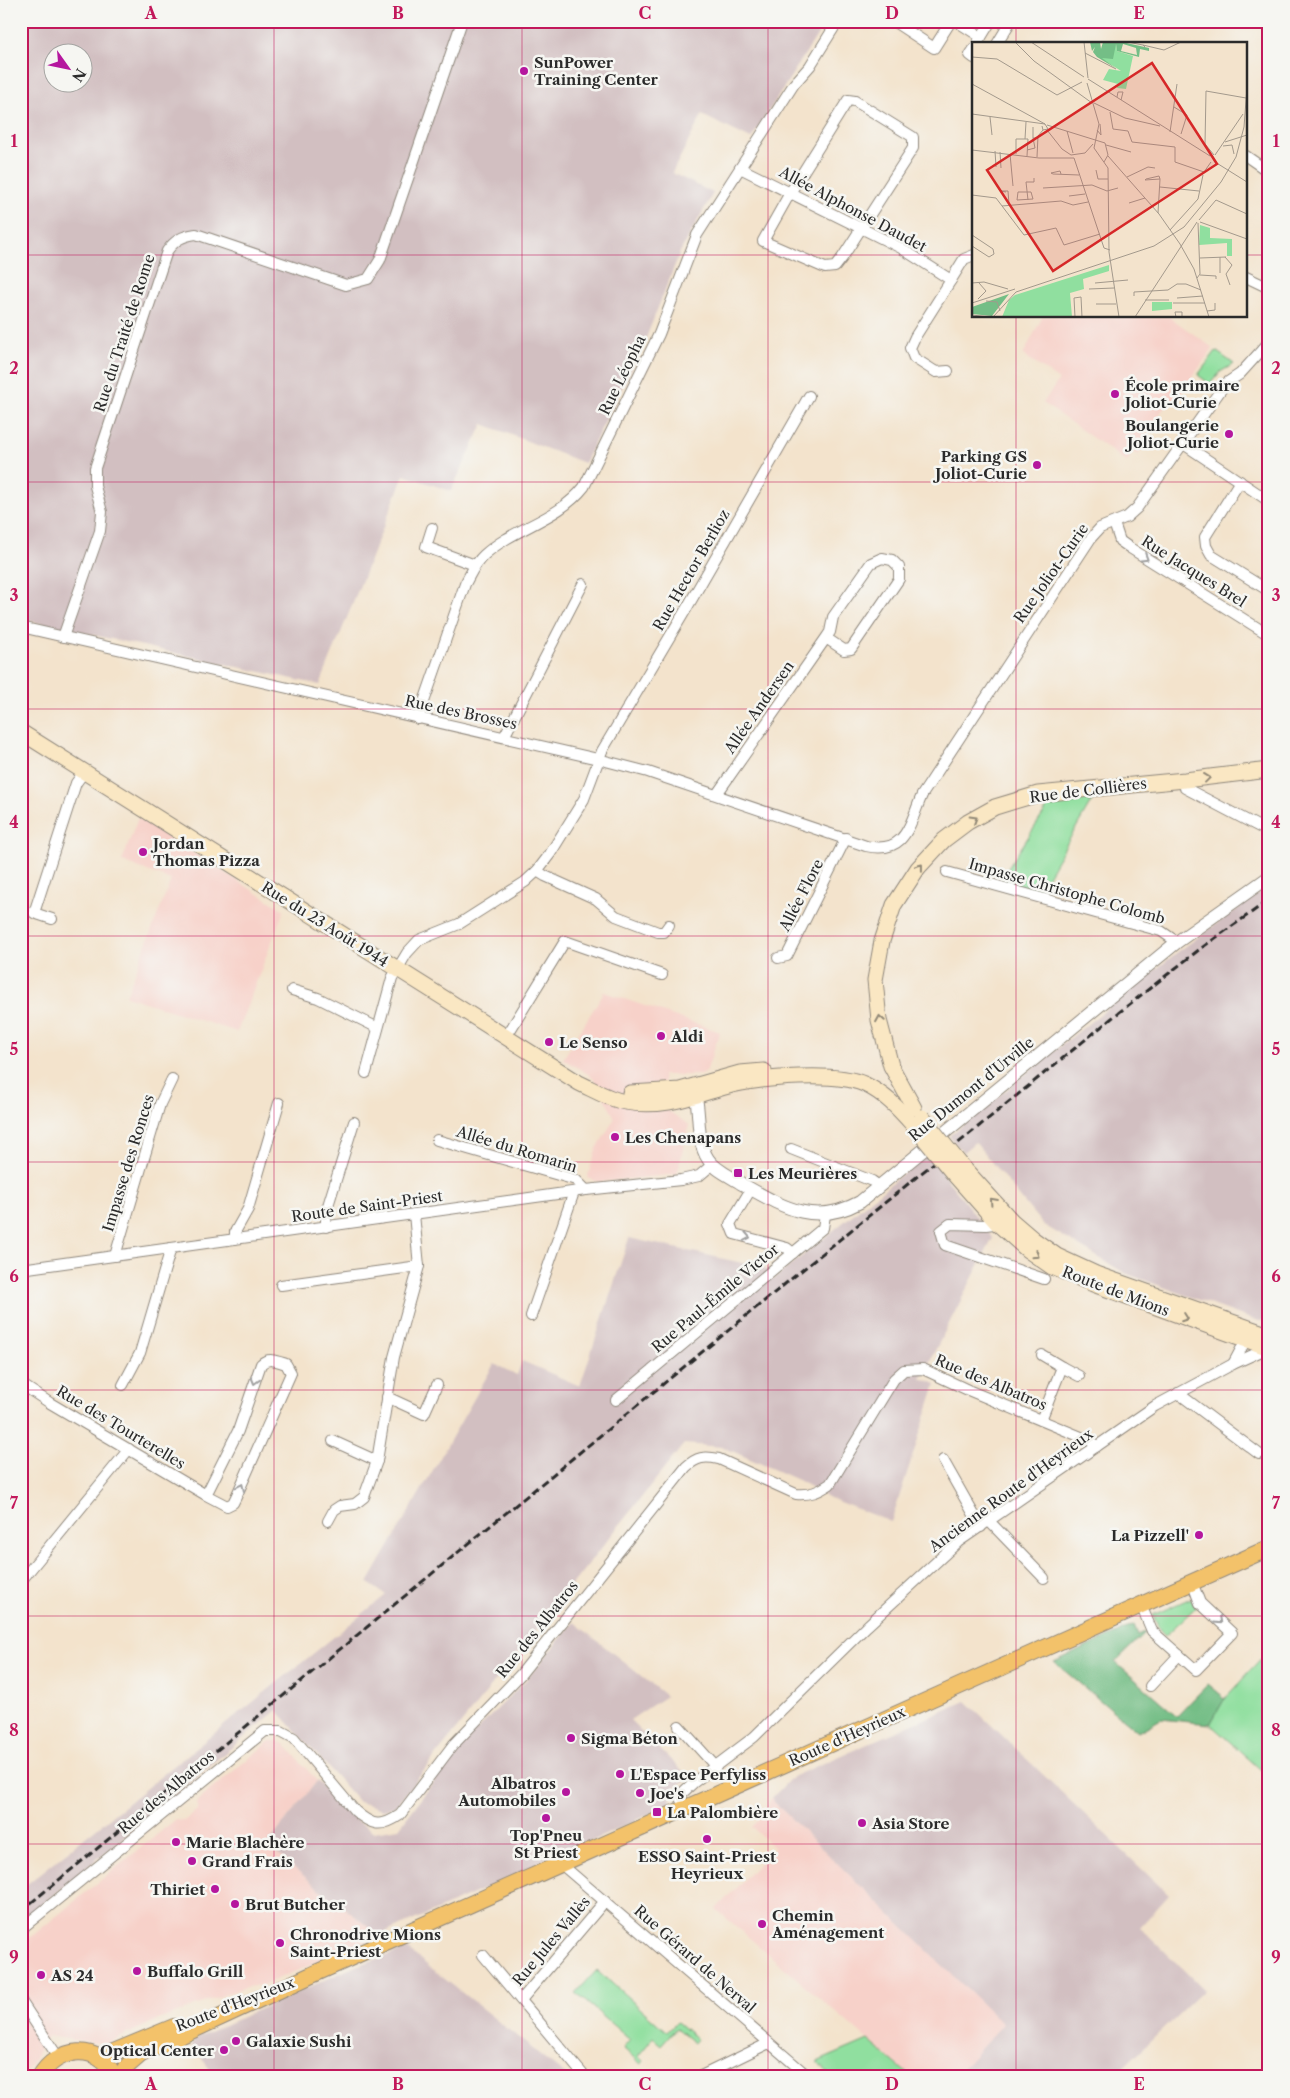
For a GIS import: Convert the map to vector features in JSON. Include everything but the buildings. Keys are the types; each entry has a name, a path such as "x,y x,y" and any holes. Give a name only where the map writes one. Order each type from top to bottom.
{"main road":[{"name":"Rue du 23 Août 1944","path":"21,732 579,1083 603,1095 624,1102 669,1103 688,1093 732,1085 774,1078 818,1077 862,1083 916,1117"},
{"name":"Rue de Collières","path":"916,1117 891,1066 879,1020 876,980 882,941 894,905 918,868 944,840 968,822 995,807 1038,794 1269,770"},
{"name":"Route de Mions","path":"916,1117 956,1168 1005,1222 1026,1249 1052,1266 1093,1284 1250,1335 1268,1344"},
{"name":"Route d'Heyrieux","path":"120,2077 126,2067 141,2054 316,1973 1269,1548"},
{"name":"Route d'Heyrieux","path":"99,2058 187,2021 212,2014 316,1973"},
{"path":"40,2077 47,2065 58,2057 78,2052 99,2058 114,2077"}],"street":[{"name":"Rue du Traité de Rome","path":"64,637 100,531 102,512 95,486 95,468 166,251 174,241 196,234 346,285 368,279 380,260 462,21"},
{"name":"Rue Léopha","path":"418,719 465,584 475,565 493,548 563,508 584,487 659,334 697,235 794,84 810,66 838,21"},
{"path":"893,21 909,25 934,48 950,21"},
{"path":"956,21 979,40 991,21"},
{"path":"998,42 1012,21"},
{"path":"848,100 855,101 913,137 913,148 906,161 835,267 825,268 763,241 790,193 848,100"},
{"path":"1248,157 1269,172"},
{"name":"Allée Alphonse Daudet","path":"740,168 901,248 950,280"},
{"path":"948,371 936,372 914,358 910,348 964,259 972,256"},
{"path":"1248,277 1269,288"},
{"name":"Rue Joliot-Curie","path":"889,848 896,845 905,836 922,795 1091,538 1100,528 1127,517 1137,508 1225,384 1240,374 1267,347"},
{"name":"Rue Hector Berlioz","path":"366,1073 392,978 396,968 407,953 419,940 459,924 525,882 537,871 550,854 576,815 584,799 598,759 809,396"},
{"path":"1182,443 1269,501"},
{"path":"1240,481 1205,537 1206,546 1211,555 1269,591"},
{"name":"Rue Jacques Brel","path":"1114,523 1120,541 1269,635"},
{"path":"432,528 426,547 475,565"},
{"name":"Allée Andersen","path":"717,794 830,632 833,617 871,563 882,558 892,560 899,567 899,579 851,650 844,650 826,638"},
{"path":"504,737 583,584"},
{"name":"Rue des Brosses","path":"21,627 598,759 648,772 717,794 879,849 889,848"},
{"path":"52,919 34,913 76,783 84,772"},
{"path":"1185,780 1186,788 1269,832"},
{"name":"Allée Flore","path":"778,958 787,956 846,838"},
{"path":"537,871 596,899 616,916 658,932 664,932 669,925"},
{"name":"Impasse Christophe Colomb","path":"947,872 1161,931 1177,942"},
{"name":"Rue Dumont d'Urville","path":"713,1164 751,1189 782,1206 797,1211 825,1214 844,1210 860,1202 1177,942 1269,877"},
{"path":"506,1037 566,942 662,975"},
{"path":"292,990 318,998 378,1028"},
{"name":"Impasse des Ronces","path":"115,1256 160,1104 172,1079"},
{"path":"688,1093 705,1151 713,1164"},
{"path":"235,1239 235,1232 248,1209 279,1103"},
{"path":"326,1227 326,1212 354,1122"},
{"name":"Allée du Romarin","path":"437,1140 576,1180 586,1190"},
{"path":"792,1149 872,1181 879,1186"},
{"name":"Route de Saint-Priest","path":"21,1269 586,1190 682,1180 699,1176 713,1164"},
{"path":"751,1189 730,1224 734,1234 786,1248 793,1253"},
{"path":"531,1316 574,1192"},
{"path":"328,1522 334,1510 340,1506 355,1504 364,1498 377,1462 394,1356 419,1266 414,1214"},
{"name":"Rue Paul-Émile Victor","path":"616,1400 823,1228 825,1214"},
{"path":"1005,1222 950,1224 940,1231 946,1245 1044,1279"},
{"path":"123,1386 140,1353 171,1248"},
{"path":"282,1285 419,1266"},
{"path":"1233,1364 1250,1335"},
{"name":"Ancienne Route d'Heyrieux","path":"685,1808 679,1796 693,1783 754,1737 941,1556 1178,1392 1268,1344"},
{"path":"1042,1355 1080,1376"},
{"name":"Rue des Tourterelles","path":"21,1384 128,1450 206,1495 227,1506 233,1503 271,1422 291,1373 286,1364 275,1360 265,1360 261,1364 238,1431 206,1495"},
{"path":"1042,1420 1062,1367"},
{"name":"Rue des Albatros","path":"21,1929 265,1731 281,1730 294,1738 355,1811 366,1821 377,1824 389,1823 400,1815 453,1745 521,1674 686,1467 696,1459 707,1457 719,1459 796,1494 809,1495 830,1484 894,1379 904,1370 923,1369 968,1390 1091,1441 1096,1447"},
{"path":"387,1397 424,1414 437,1385"},
{"path":"1178,1392 1259,1454"},
{"path":"333,1441 377,1462"},
{"path":"21,1581 128,1450"},
{"path":"943,1460 985,1524 1044,1578"},
{"path":"1141,1605 1152,1631 1196,1670 1232,1632 1200,1603 1192,1582"},
{"path":"1150,1686 1179,1655"},
{"path":"679,1726 716,1767"},
{"name":"Rue Gérard de Nerval","path":"561,1864 809,2077"},
{"name":"Rue Jules Vallès","path":"521,2000 605,1901"},
{"path":"483,1955 585,2077"},
{"path":"21,2000 58,2057"},
{"path":"699,2077 769,2042"}],"shaded area":[{"path":"21,21 826,21 751,139 702,115 672,173 713,193 680,252 642,348 584,463 483,424 451,491 404,475 320,685 21,619"},
{"name":"École primaire Joliot-Curie","path":"1042,318 1171,318 1213,348 1173,405 1169,402 1159,415 1161,417 1155,427 1152,425 1143,438 1147,441 1138,455 1133,452 1127,462 1043,403 1059,380 1023,355"},
{"path":"138,818 284,910 237,1032 126,996 171,880 122,861"},
{"path":"1269,886 1269,1323 1251,1319 1125,1273 1042,1224 975,1142 963,1152 949,1136 1175,954"},
{"path":"604,992 720,1032 706,1072 700,1075 663,1075 667,1110 689,1125 677,1174 600,1182 587,1178 596,1150 615,1118 593,1077 563,1059"},
{"path":"927,1154 993,1238 921,1378 936,1384 891,1522 829,1498 802,1482 723,1447 684,1444 395,1807 382,1809 359,1802 277,1710 21,1922 21,1889 386,1595 368,1583 494,1364 517,1375 522,1361 580,1386 629,1238 765,1268 774,1279"},
{"path":"574,1622 666,1696 630,1720 689,1778 669,1791 671,1804 380,1935 322,1891 267,1845 317,1781 358,1821 374,1832 399,1828 459,1748 527,1679"},
{"path":"966,1701 1169,1895 1140,1927 1204,1990 1113,2077 955,2077 1003,2024 771,1799 792,1777"},
{"path":"270,1741 278,1741 285,1744 317,1781 267,1845 322,1891 380,1935 263,1985 245,1987 153,2022 106,2044 47,2036 24,2077 21,2077 21,1945 175,1820 184,1821 197,1810 197,1801"},
{"path":"771,1799 1004,2024 955,2077 911,2077 716,1909 774,1848 752,1827 760,1819"},
{"path":"407,1949 568,2077 216,2077 192,2046 194,2039 249,2014 356,1966"}],"green space":[{"path":"1216,351 1234,364 1220,372 1210,384 1198,375"},
{"path":"1094,797 1038,893 999,882 1049,805"},
{"path":"1191,1598 1196,1607 1165,1636 1160,1631 1153,1615"},
{"path":"1134,1625 1138,1635 1147,1631 1115,1662 1177,1716 1208,1684 1225,1698 1210,1724 1161,1719 1138,1732 1054,1662"},
{"path":"1269,1651 1269,1777 1210,1724 1225,1698"},
{"path":"597,1970 667,2032 677,2022 697,2039 694,2043 676,2028 661,2045 653,2038 638,2056 643,2061 641,2064 623,2048 630,2040 576,1993"},
{"path":"868,2040 909,2075 906,2077 833,2077 817,2062"}],"railway":[{"path":"21,1911 1117,1014 1200,949 1269,900"}],"place":[{"name":"SunPower Training Center","path":"524,71"},
{"name":"École primaire Joliot-Curie","path":"1115,394"},
{"name":"Boulangerie Joliot-Curie","path":"1229,434"},
{"name":"Parking GS Joliot-Curie","path":"1037,465"},
{"name":"Jordan Thomas Pizza","path":"143,852"},
{"name":"Aldi","path":"661,1036"},
{"name":"Le Senso","path":"549,1042"},
{"name":"Les Chenapans","path":"615,1137"},
{"name":"Les Meurières","path":"738,1173"},
{"name":"La Pizzell'","path":"1199,1535"},
{"name":"Sigma Béton","path":"571,1738"},
{"name":"L'Espace Perfyliss","path":"620,1774"},
{"name":"Albatros Automobiles","path":"566,1792"},
{"name":"Joe's","path":"640,1793"},
{"name":"La Palombière","path":"657,1812"},
{"name":"Top'Pneu St Priest","path":"546,1818"},
{"name":"Asia Store","path":"862,1823"},
{"name":"ESSO Saint-Priest Heyrieux","path":"707,1839"},
{"name":"Marie Blachère","path":"176,1842"},
{"name":"Grand Frais","path":"192,1861"},
{"name":"Thiriet","path":"215,1889"},
{"name":"Brut Butcher","path":"235,1904"},
{"name":"Chemin Aménagement","path":"762,1924"},
{"name":"Chronodrive Mions Saint-Priest","path":"280,1943"},
{"name":"Buffalo Grill","path":"137,1971"},
{"name":"AS 24","path":"41,1975"},
{"name":"Galaxie Sushi","path":"236,2041"},
{"name":"Optical Center","path":"224,2050"}]}
